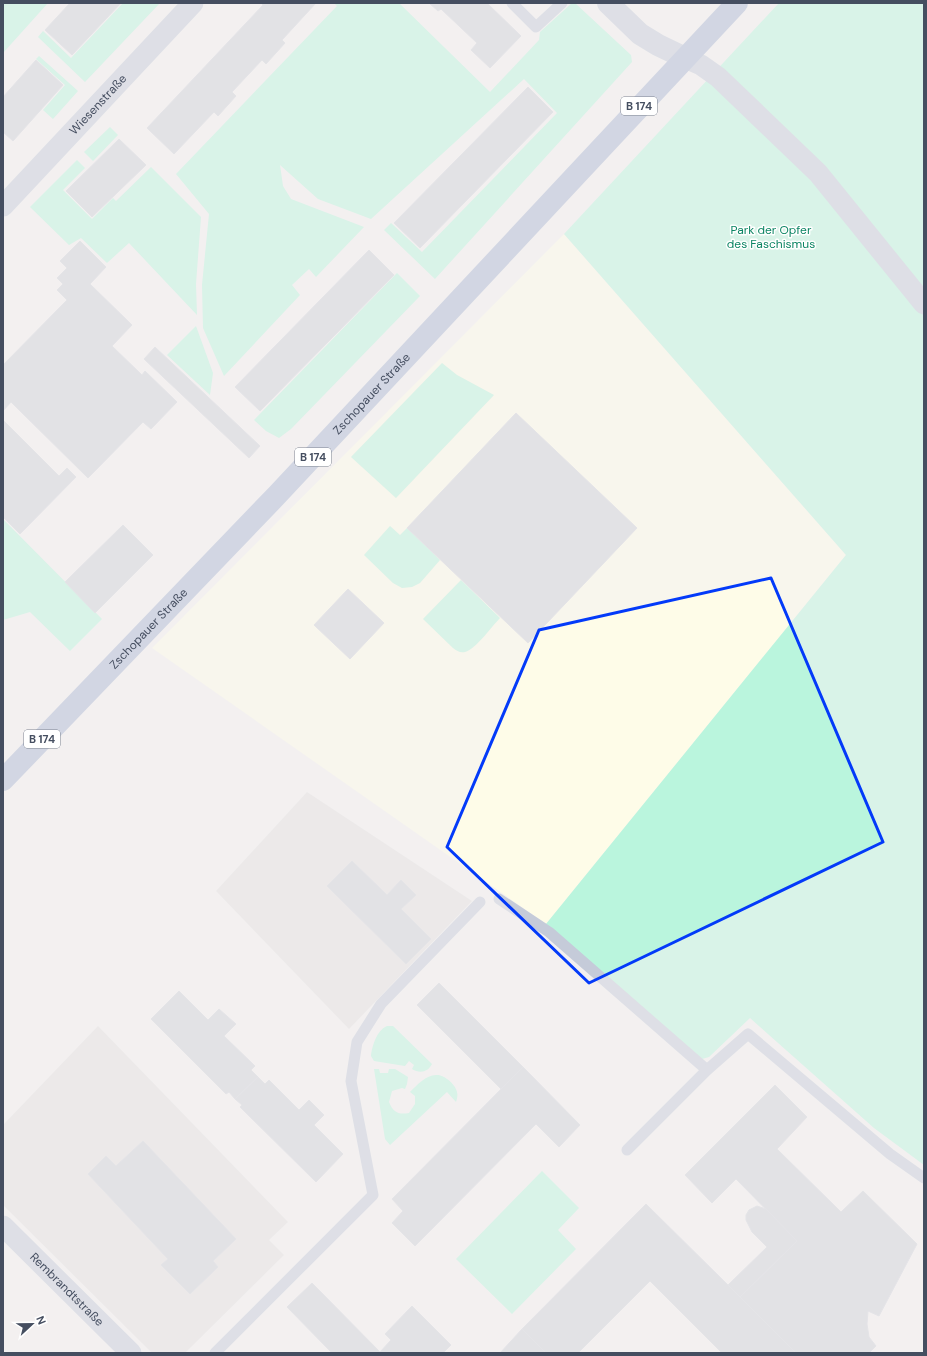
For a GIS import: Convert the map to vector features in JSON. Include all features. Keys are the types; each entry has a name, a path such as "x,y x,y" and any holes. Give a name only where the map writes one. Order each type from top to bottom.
{"main road":[{"name":"Zschopauer Straße","path":"3,780 277,495 736,3"}],"street":[{"name":"Wiesenstraße","path":"3,206 193,3"},
{"path":"608,3 640,34 718,76 818,173 924,304"},
{"name":"Rembrandtstraße","path":"3,1226 131,1353"}],"lane":[{"path":"512,3 536,26 562,3"},
{"path":"499,899 549,932 707,1070"},
{"path":"215,1353 373,1195 351,1081 357,1042 381,1004 480,902"},
{"path":"627,1150 707,1070 748,1034 890,1154 924,1178"}],"highlighted area":[{"path":"771,578 883,842 589,983 447,847 539,630"}],"shaded area":[{"path":"564,234 846,555 546,924 152,648"},
{"path":"307,792 472,901 349,1029 216,891"},
{"path":"98,1026 288,1222 269,1240 284,1255 185,1353 152,1353 3,1205 3,1125"}],"green space":[{"path":"3,3 48,3 3,53"},
{"path":"123,3 160,3 85,82 38,37 43,31 71,58"},
{"path":"334,3 399,3 490,92 539,40 540,32 572,3 575,3 631,55 632,62 435,279 384,230 391,223 422,252 557,113 524,79 371,219 318,199 280,165 283,186 291,199 364,227 316,277 309,269 292,285 300,295 224,376 203,328 202,285 209,214 176,174 337,6"},
{"name":"Park der Opfer des Faschismus","path":"779,3 924,3 924,1165 874,1128 750,1018 709,1057 702,1059 546,924 846,555 564,234"},
{"path":"39,56 78,91 53,119 43,110 65,85 36,59"},
{"path":"110,127 118,135 93,161 84,152"},
{"path":"77,160 85,168 63,190 92,219 113,198 116,201 151,167 201,217 196,284 197,315 129,243 107,263 81,238 69,245 30,207"},
{"path":"397,273 420,296 291,429 279,438 266,431 254,420"},
{"path":"196,326 213,373 210,395 167,355"},
{"path":"442,363 457,375 494,395 396,498 351,457"},
{"path":"3,519 102,619 70,651 30,612 3,620"},
{"path":"390,526 400,535 407,528 440,560 420,583 412,587 402,588 393,583 364,555"},
{"path":"461,580 500,618 474,647 465,652 459,652 453,648 423,619"},
{"path":"387,1026 393,1026 432,1064 428,1069 421,1072 415,1071 412,1069 414,1065 409,1061 405,1066 374,1061 371,1056 374,1043 380,1031"},
{"path":"374,1069 379,1069 380,1073 388,1073 389,1069 395,1069 408,1077 405,1089 402,1088 392,1091 389,1102 396,1112 402,1114 409,1113 415,1104 415,1096 410,1092 422,1081 432,1075 443,1076 452,1083 457,1093 456,1102 447,1092 390,1145 385,1139"},
{"path":"542,1171 579,1208 558,1230 576,1249 512,1314 456,1259"}],"building":[{"path":"70,3 121,3 72,55 45,30"},
{"path":"261,3 316,3 282,40 285,43 266,64 262,60 232,92 236,96 218,116 214,112 174,154 147,128 263,5"},
{"path":"429,3 487,3 521,36 490,68 471,50 477,43 441,9 438,11"},
{"path":"36,60 63,85 13,141 3,132 3,97"},
{"path":"528,87 553,112 420,248 394,223"},
{"path":"119,139 146,165 92,217 66,191"},
{"path":"80,241 106,267 90,284 132,325 112,346 142,375 145,371 177,402 151,429 143,422 88,478 11,402 3,411 3,365 67,300 57,290 63,284 57,278 67,268 60,261"},
{"path":"369,250 394,275 260,411 235,387"},
{"path":"155,347 260,446 249,458 144,359"},
{"path":"516,413 637,528 528,643 407,528"},
{"path":"3,420 59,476 67,468 76,477 20,534 3,517"},
{"path":"123,525 153,555 95,613 65,582"},
{"path":"348,589 384,623 350,659 314,625"},
{"path":"352,861 387,895 401,880 416,895 401,909 431,939 406,964 327,886"},
{"path":"439,983 523,1067 501,1089 417,1005"},
{"path":"179,991 208,1020 219,1009 236,1024 224,1036 255,1066 251,1070 258,1077 235,1099 229,1092 226,1094 151,1019"},
{"path":"523,1067 580,1125 559,1147 536,1124 415,1246 392,1223 403,1211 392,1199"},
{"path":"258,1077 265,1084 269,1080 299,1110 309,1100 324,1115 314,1125 343,1154 316,1182 240,1107 242,1105 235,1099"},
{"path":"775,1085 807,1117 777,1149 841,1212 863,1191 917,1244 879,1316 868,1311 867,1324 869,1337 876,1346 869,1353 796,1353 740,1297 797,1241 736,1179 712,1203 685,1175"},
{"path":"143,1141 236,1239 213,1261 218,1267 190,1294 161,1265 168,1259 88,1174 106,1156 116,1166"},
{"path":"646,1204 796,1353 722,1353 650,1281 578,1353 546,1353 522,1329"},
{"path":"757,1206 766,1209 797,1241 740,1297 728,1285 767,1247 752,1232 746,1220 746,1215 749,1210"},
{"path":"312,1283 380,1352 391,1340 385,1334 412,1306 451,1345 443,1353 332,1353 287,1307"},
{"path":"522,1329 546,1353 500,1353"}]}
